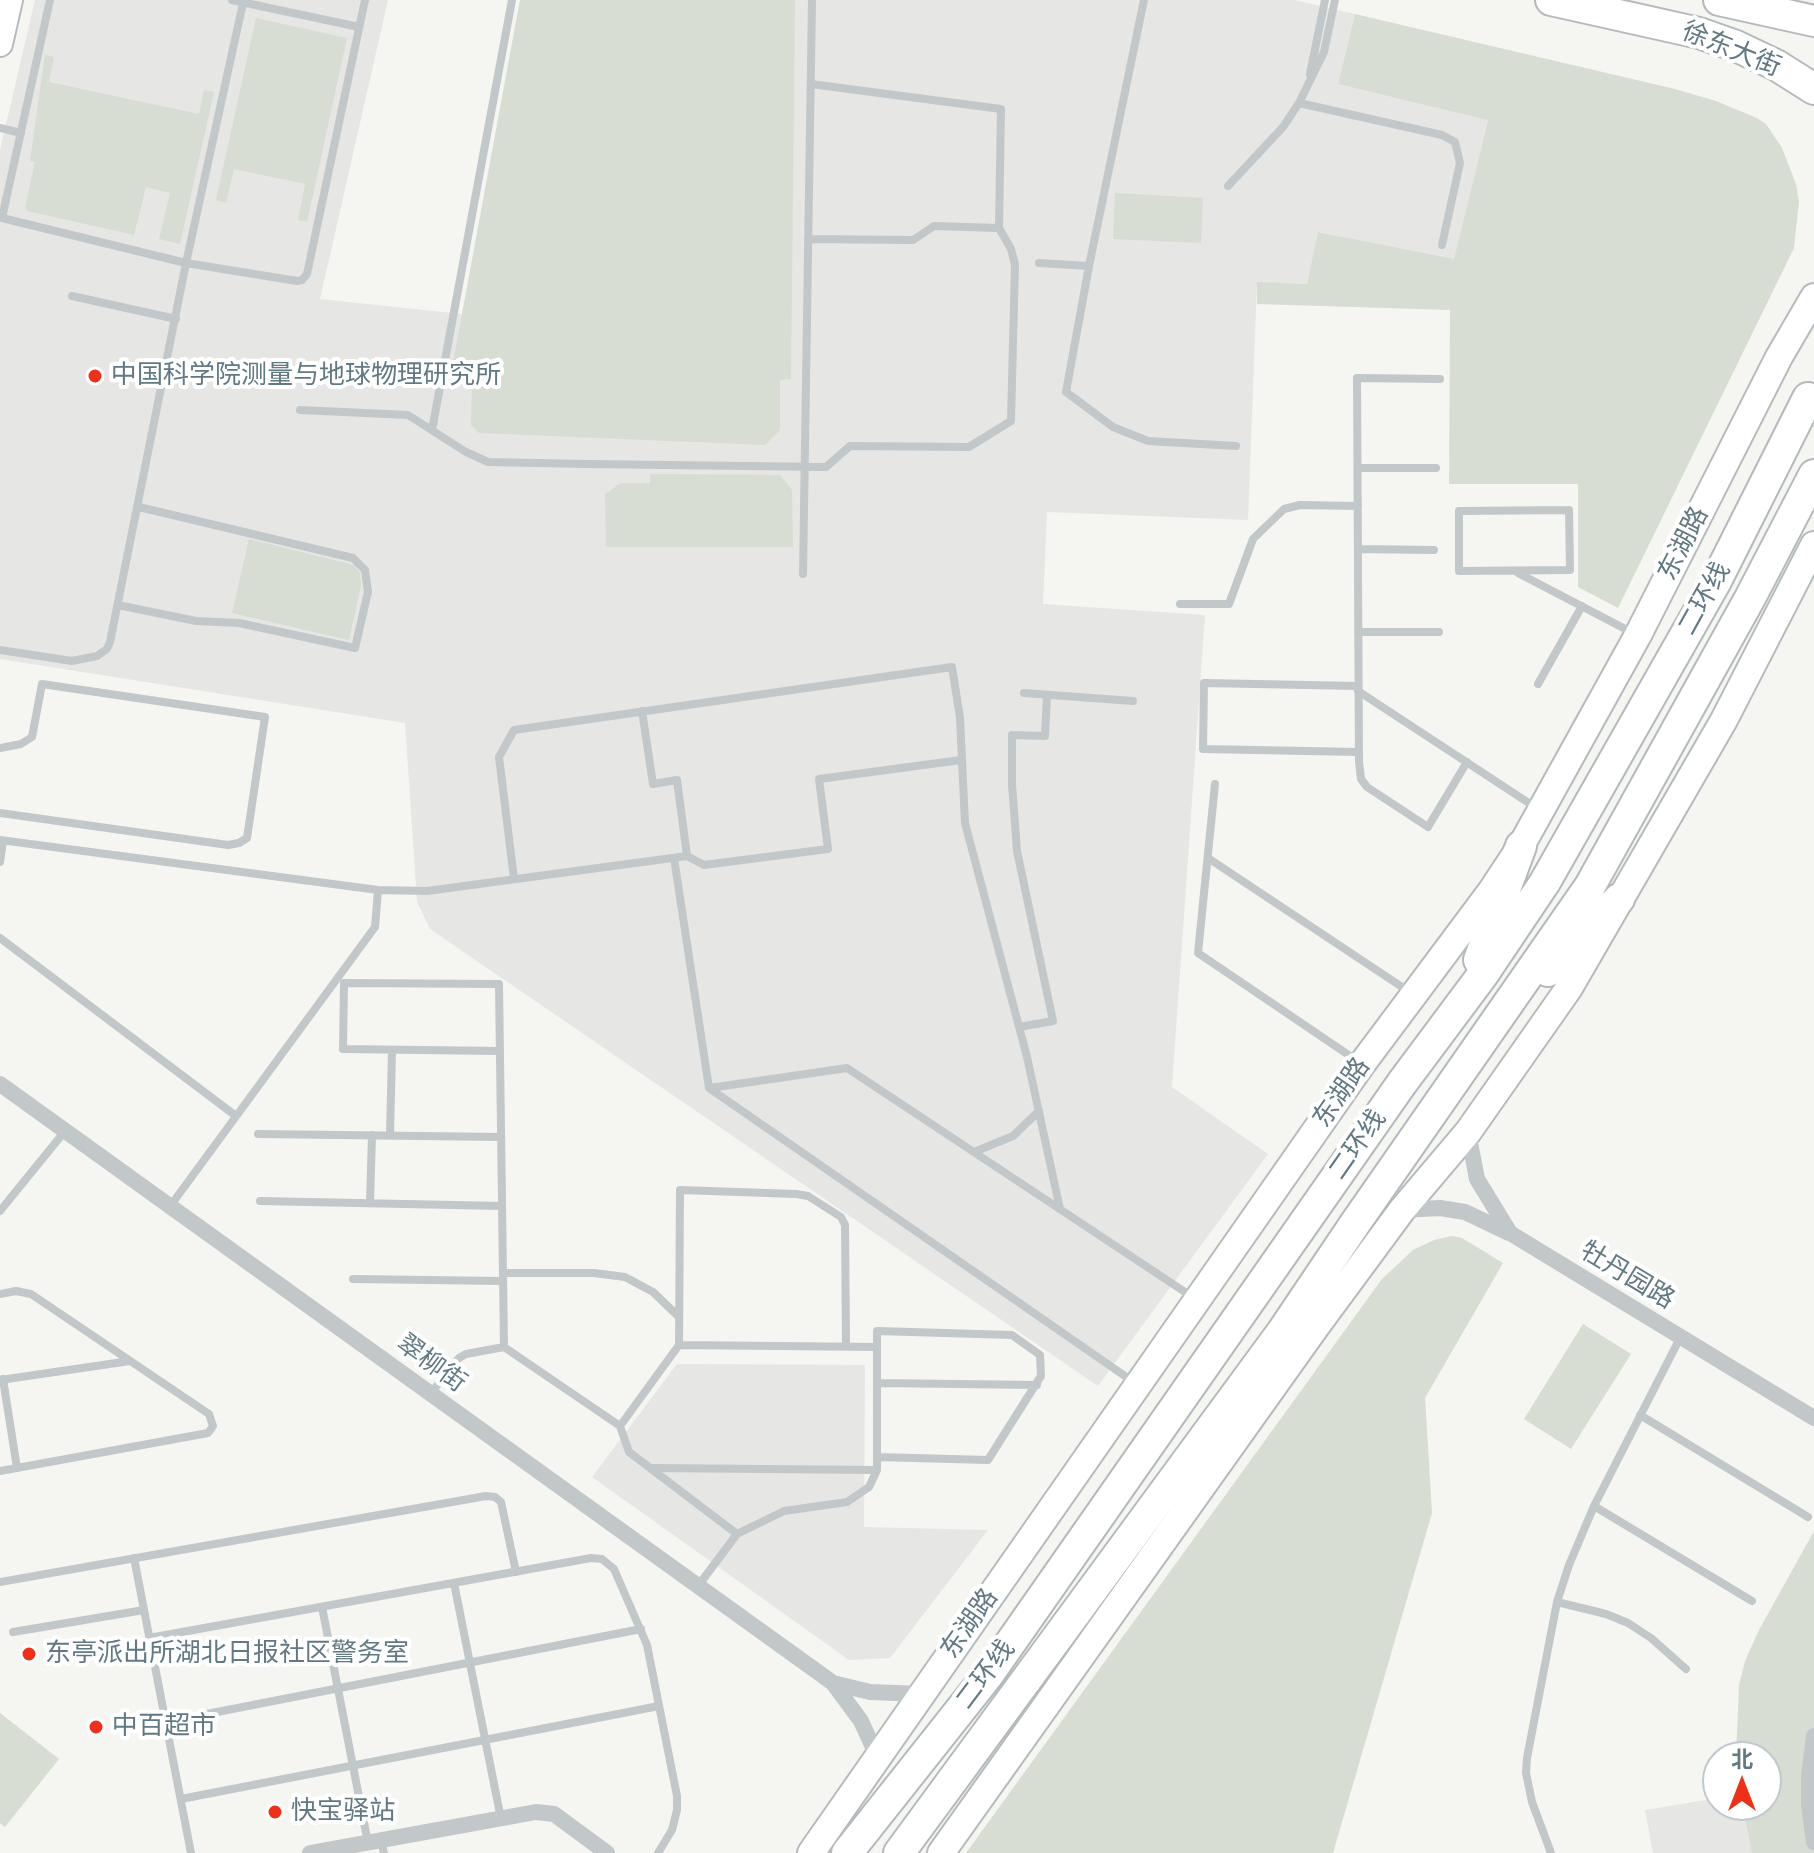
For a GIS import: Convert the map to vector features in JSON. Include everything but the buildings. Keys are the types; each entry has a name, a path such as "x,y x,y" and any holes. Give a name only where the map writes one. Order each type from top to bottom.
{"highway":[{"name":"徐东大街","path":"1551,0 1699,33 1776,65 1814,89"},
{"name":"徐东大街","path":"1719,0 1814,21"},
{"name":"二环线","path":"847,1853 988,1675 1402,1083 1464,1002 1545,882 1716,581 1808,398"},
{"name":"二环线","path":"899,1853 1282,1332 1590,886 1750,598 1814,475"},
{"path":"1464,1002 1521,846"},
{"path":"1493,1026 1619,899"}],"main road":[{"name":"东湖路","path":"811,1853 1362,1064 1492,890 1521,846 1803,333 1814,297"},
{"path":"941,1853 1315,1328 1402,1210 1468,1132 1569,988 1724,720 1814,545"}],"street":[{"path":"0,44 10,0"},
{"name":"翠柳街","path":"0,1084 833,1683"},
{"name":"牡丹园路","path":"1468,1132 1477,1179 1510,1233 1814,1418"},
{"path":"1402,1210 1440,1208 1465,1212 1510,1233"},
{"path":"833,1683 870,1692 921,1694"},
{"path":"833,1683 861,1721 877,1756"},
{"path":"1814,1736 1809,1806 1814,1842"},
{"path":"310,1853 378,1845 536,1812 554,1814 607,1853"}],"lane":[{"path":"50,0 2,218 186,263 297,281 304,278 365,0"},
{"path":"232,0 359,27"},
{"path":"432,430 512,0"},
{"path":"803,574 812,0"},
{"path":"1144,0 1066,392 1113,427 1148,441 1236,446"},
{"path":"1308,83 1325,0"},
{"path":"1228,186 1283,127 1299,103 1324,52 1335,0"},
{"path":"0,650 72,661 97,656 107,649 110,642 186,263 243,3"},
{"path":"300,410 401,414 414,418 466,452 488,462 805,467 826,467 850,446 969,447 1011,421 1015,265 1011,249 999,228 1001,109 811,84"},
{"path":"1299,103 1442,135 1455,142 1460,163 1442,245"},
{"path":"0,128 21,133"},
{"path":"808,239 913,240 934,226 999,228"},
{"path":"1039,263 1089,266"},
{"path":"72,296 176,319"},
{"path":"1440,379 1357,378 1361,779 1367,787 1428,827 1467,762"},
{"path":"1358,468 1436,468"},
{"path":"1180,604 1229,604 1253,539 1284,509 1300,505 1358,506"},
{"path":"118,605 196,621 239,623 355,648 368,592 365,570 353,558 139,507"},
{"path":"1513,570 1570,570 1569,510 1459,511 1459,571 1513,570 1638,635"},
{"path":"1358,549 1434,550"},
{"path":"1538,684 1582,606"},
{"path":"1358,632 1439,632"},
{"path":"514,879 499,757 514,730 952,667 960,718 965,823 1019,1027 1060,1209"},
{"path":"1359,752 1203,749 1204,683 1358,688 1541,811"},
{"path":"0,748 21,744 32,737 42,684 265,717 247,838 239,843 228,845 0,813"},
{"path":"1024,693 1133,701"},
{"path":"1019,1027 1053,1021 1017,851 1012,784 1012,735 1045,736 1047,695"},
{"path":"642,711 653,784 677,780 687,856"},
{"path":"0,862 2,841 378,890 427,891 687,856 704,865 828,849 819,779 961,760"},
{"path":"1215,784 1198,953 1362,1064"},
{"path":"674,858 709,1088 1139,1385"},
{"path":"1208,858 1413,994"},
{"path":"171,1205 375,927 378,890"},
{"path":"0,938 236,1116"},
{"path":"499,1051 343,1049 344,983 499,984 504,1347"},
{"path":"390,1135 392,1050"},
{"path":"709,1088 847,1068 1197,1300"},
{"path":"974,1152 1013,1136 1039,1111"},
{"path":"0,1211 66,1130"},
{"path":"258,1134 501,1137"},
{"path":"370,1203 372,1135"},
{"path":"620,1426 679,1345 680,1190 808,1196 841,1217 845,1225 846,1346"},
{"path":"260,1201 502,1206"},
{"path":"353,1279 594,1273 625,1277 653,1292 679,1317"},
{"path":"0,1294 24,1291 31,1294 209,1414 212,1430 0,1471"},
{"path":"698,1586 737,1534 784,1511 847,1502 869,1487 877,1470 877,1457 877,1383 877,1347 877,1331 1012,1335 1040,1355 1041,1376 1037,1385 988,1460 877,1457"},
{"path":"1551,1853 1532,1802 1526,1773 1557,1602 1594,1506 1681,1337"},
{"path":"679,1345 877,1347"},
{"path":"430,1394 459,1358 504,1347 620,1426 629,1452 737,1534"},
{"path":"17,1468 2,1380 131,1361"},
{"path":"877,1383 1037,1385"},
{"path":"1640,1415 1808,1517"},
{"path":"651,1468 877,1470"},
{"path":"0,1582 490,1496 498,1499 502,1506 516,1572"},
{"path":"1594,1506 1752,1601"},
{"path":"134,1558 191,1853"},
{"path":"149,1638 591,1558 602,1559 614,1569 647,1645 678,1803 672,1830 658,1853"},
{"path":"454,1583 501,1819"},
{"path":"1557,1602 1628,1623 1651,1638 1686,1669"},
{"path":"322,1607 353,1765 378,1845"},
{"path":"13,1632 144,1610"},
{"path":"166,1722 641,1629"},
{"path":"181,1799 659,1706"}],"shaded area":[{"path":"35,0 388,0 320,299 462,314 520,0 1295,0 1355,14 1338,84 1488,119 1454,260 1319,232 1307,284 1257,283 1248,520 1047,512 1043,604 1205,615 1172,1087 1268,1154 1098,1386 430,929 417,902 405,723 0,659 0,150"},
{"path":"520,0 795,0 791,379 780,380 780,430 765,445 479,433 471,425 472,386 449,385"},
{"path":"1355,14 1716,101 1766,124 1782,148 1796,184 1799,202 1794,248 1618,608 1578,587 1578,484 1449,484 1450,310 1257,304 1257,282 1307,284 1318,232 1454,259 1488,120 1338,84"},
{"path":"256,18 347,38 307,222 298,220 305,184 234,169 226,203 216,200"},
{"path":"45,55 54,57 49,82 199,114 204,90 214,92 180,244 159,239 170,193 146,187 134,235 27,211 25,208 35,162 30,161"},
{"path":"1115,193 1203,198 1201,243 1113,239"},
{"path":"650,474 780,475 792,490 793,547 606,547 605,494 621,483 650,483"},
{"path":"249,539 354,565 360,573 361,585 349,640 232,613"},
{"path":"1452,1236 1462,1238 1503,1263 1425,1398 1432,1513 1333,1853 966,1853 1382,1279 1413,1250"},
{"path":"1583,1324 1631,1354 1571,1449 1524,1419"},
{"path":"677,1364 865,1365 864,1527 988,1530 890,1658 849,1660 592,1477"},
{"path":"1814,1531 1814,1853 1752,1853 1745,1821 1782,1821 1782,1741 1737,1741 1739,1685 1745,1661"},
{"path":"0,1713 59,1759 5,1827 0,1823"},
{"path":"1702,1801 1702,1821 1745,1821 1752,1853 1653,1853 1645,1810"}],"place":[{"name":"中国科学院测量与地球物理研究所","path":"95,376"},
{"name":"东亭派出所湖北日报社区警务室","path":"29,1654"},
{"name":"中百超市","path":"96,1727"},
{"name":"快宝驿站","path":"275,1812"}]}
